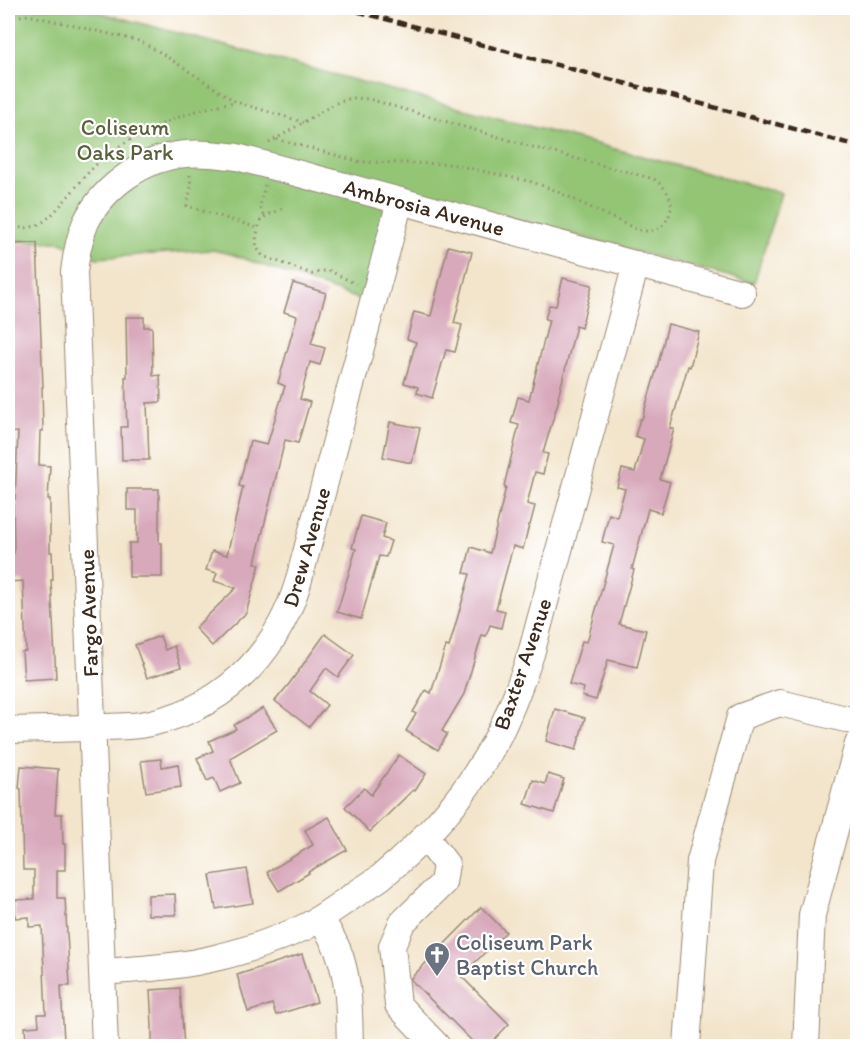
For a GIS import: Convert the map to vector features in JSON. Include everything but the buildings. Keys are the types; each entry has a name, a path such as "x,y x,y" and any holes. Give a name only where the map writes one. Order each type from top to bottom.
{"street":[{"name":"Ambrosia Avenue","path":"111,188 127,175 156,161 184,154 237,157 742,293"},
{"name":"Fargo Avenue","path":"105,1047 74,272 77,249 86,223 111,188"},
{"name":"Drew Avenue","path":"8,730 139,725 178,715 206,702 232,684 247,671 267,647 284,621 298,583 400,201"},
{"name":"Baxter Avenue","path":"102,972 174,966 219,958 263,944 321,918 379,878 414,848 445,815 473,778 496,740 516,698 531,654 636,264"},
{"path":"687,1047 700,861 740,717 780,703 858,722"},
{"path":"806,1047 812,915 858,744"},
{"path":"425,837 446,864 443,883 402,923 392,946 398,1005 437,1047"},
{"path":"321,918 340,954 345,975 350,1047"},
{"path":"408,1017 408,1047"}],"path":[{"path":"8,17 29,15 140,41 236,102 303,122"},
{"path":"268,144 303,122 334,104 351,98 369,99 543,150 654,179 663,186 670,198 672,210 658,229 638,230 552,189 532,182 451,164 360,162 276,139"},
{"path":"189,167 191,187 187,206 258,228"},
{"path":"265,217 260,206 267,178"},
{"path":"282,209 260,222 256,244 263,256 312,274 328,270 359,285"}],"green space":[{"name":"Coliseum Oaks Park","path":"8,8 83,8 781,193 754,283 395,187 364,301 231,254 212,250 97,258 61,242 8,241"}],"railway":[{"path":"345,8 858,146"}],"place":[{"name":"Coliseum Park Baptist Church","path":"437,978"}]}
